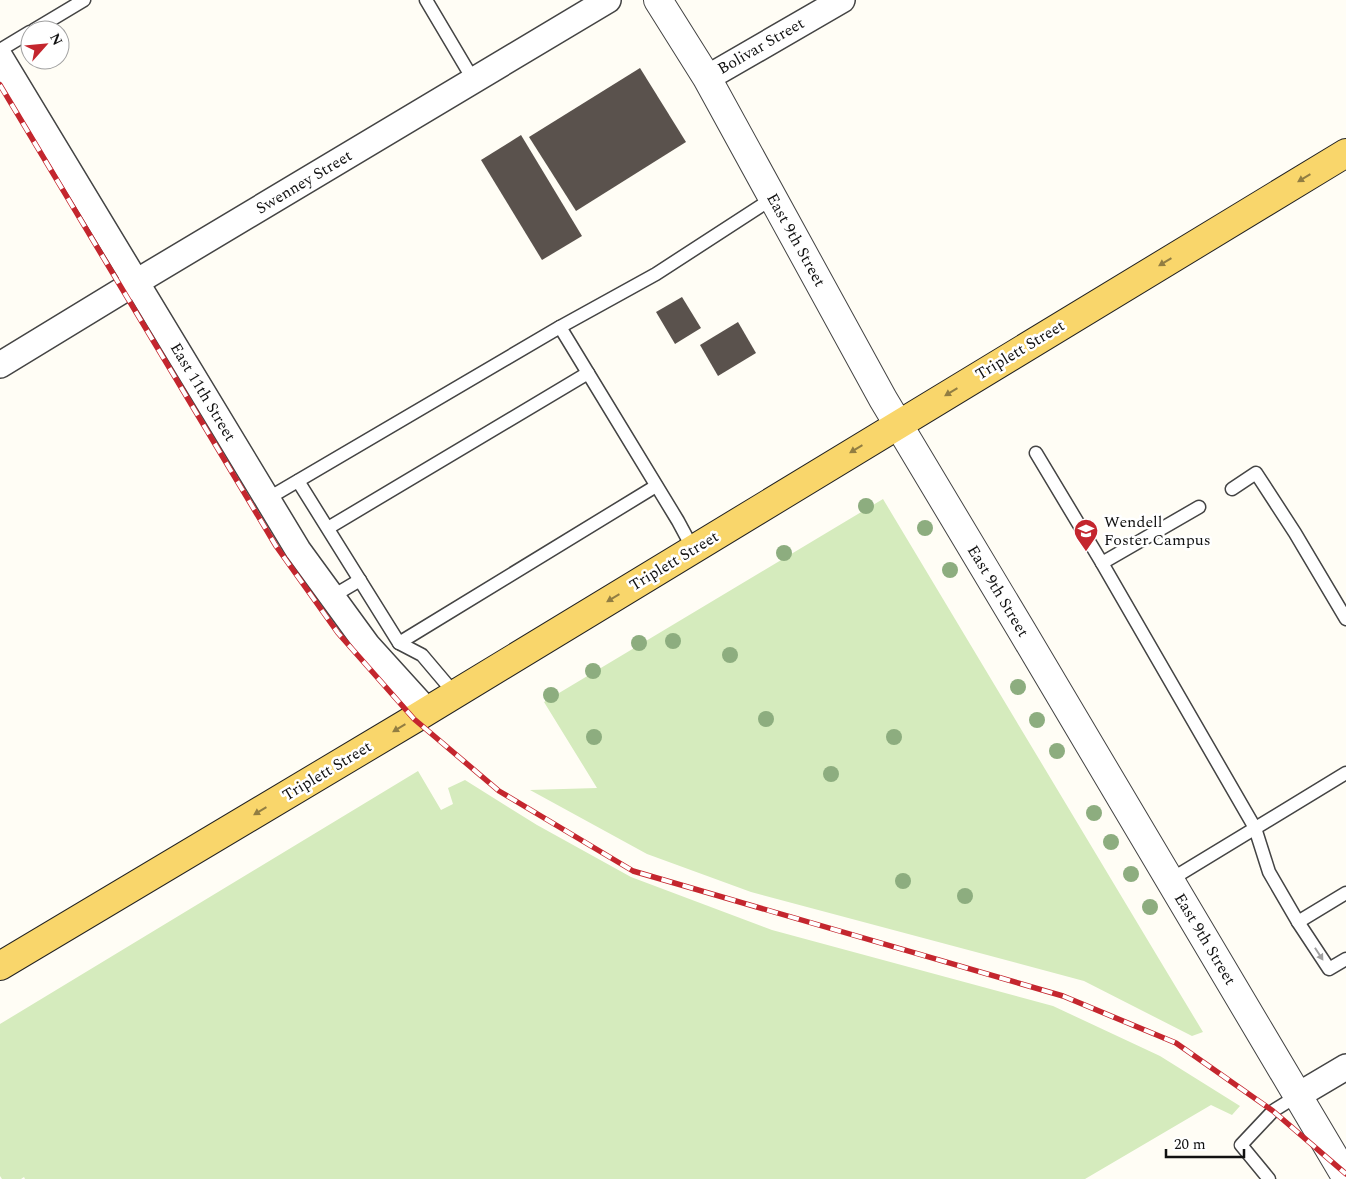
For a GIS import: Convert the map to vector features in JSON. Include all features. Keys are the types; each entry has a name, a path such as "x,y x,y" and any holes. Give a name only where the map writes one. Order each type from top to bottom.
{"main road":[{"name":"Triplett Street","path":"0,966 427,711 1346,153"}],"street":[{"name":"Swenney Street","path":"0,365 608,0"},
{"name":"East 9th Street","path":"658,0 706,78 898,424 1346,1177"},
{"name":"Bolivar Street","path":"706,78 842,0"},
{"name":"East 11th Street","path":"0,57 298,550 368,646 427,711"},
{"path":"1297,1096 1346,1066"}],"lane":[{"path":"51,20 84,0"},
{"path":"426,0 474,81"},
{"path":"0,50 20,38"},
{"path":"267,499 560,327 656,274 773,198"},
{"path":"560,327 678,521 693,549"},
{"path":"328,528 588,373"},
{"path":"1036,453 1102,563 1255,828 1269,872 1298,922 1329,969 1346,959"},
{"path":"1232,489 1256,473 1295,533 1346,620"},
{"path":"298,481 400,643 422,655 455,694"},
{"path":"400,643 656,486"},
{"path":"1102,563 1199,507"},
{"path":"333,596 360,580"},
{"path":"1170,880 1346,773"},
{"path":"1298,922 1346,893"},
{"path":"1268,1179 1241,1144 1274,1111 1297,1096"}],"green space":[{"path":"883,499 1203,1032 1192,1036 1084,981 751,892 647,854 530,790 597,788 544,702"},
{"path":"418,771 441,810 453,804 448,788 465,780 537,825 631,877 772,930 1053,1006 1160,1056 1240,1106 1232,1115 1211,1105 1085,1179 25,1179 24,1177 21,1179 2,1179 0,1176 0,1024"}],"building":[{"path":"640,68 686,142 576,211 529,137"},
{"path":"521,135 582,236 542,260 481,160"},
{"path":"682,297 701,328 675,344 656,312"},
{"path":"738,322 756,353 718,376 700,345"}],"railway":[{"path":"0,85 276,546 338,633 414,719 499,791 633,871 1063,996 1176,1043 1273,1111 1346,1174"}],"place":[{"name":"Wendell Foster Campus","path":"1086,552"}]}
